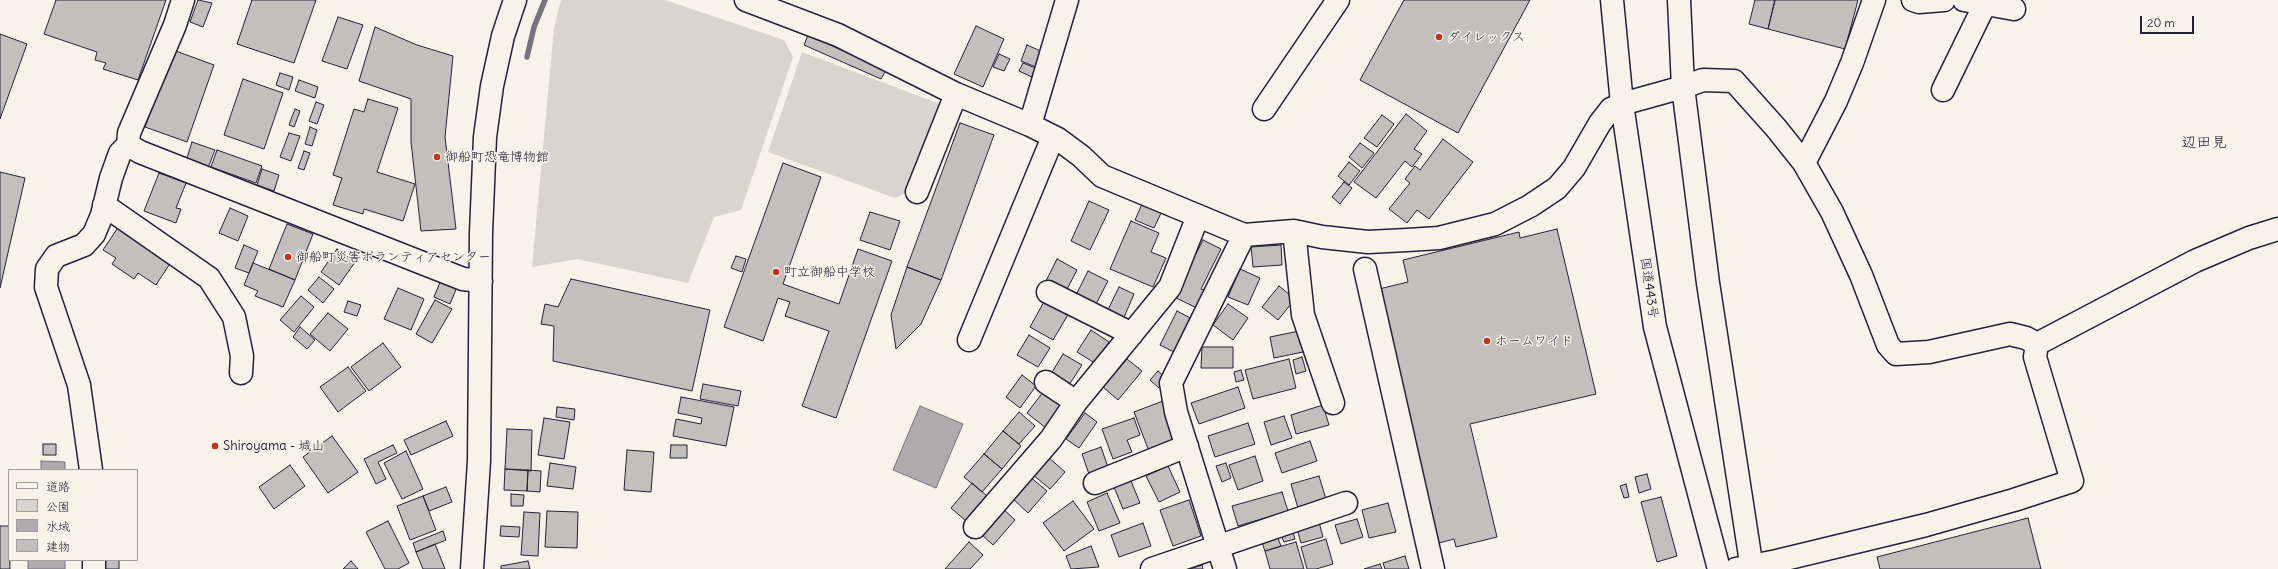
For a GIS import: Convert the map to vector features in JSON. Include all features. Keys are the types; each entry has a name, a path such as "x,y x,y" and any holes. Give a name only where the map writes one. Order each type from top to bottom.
{"main road":[{"path":"91,469 79,385 46,287 47,269 56,256 84,245 94,234 120,153 128,144 129,133 175,25 183,0"},
{"path":"472,569 479,461 481,281 485,137 492,86 501,43 515,0"},
{"path":"746,0 798,8 838,35 956,94 1030,125 1053,137 1081,156 1102,176 1244,236 1294,231 1322,237 1368,242 1391,241 1439,238 1495,224 1530,206 1557,188 1574,168 1600,123 1610,110 1622,104 1683,88 1703,80 1734,81 1745,91 1804,163 1832,212 1861,275 1891,350 1896,354 1929,352 2010,334 2026,338 2037,344"},
{"path":"1030,125 1067,0"},
{"path":"1264,109 1338,0"},
{"name":"国道443号","path":"1612,0 1622,104 1655,327 1719,569"},
{"path":"1679,0 1683,88 1746,568 1926,525 2014,500 2072,481 2035,357 2037,344"},
{"path":"1804,163 1847,76 1874,0"},
{"path":"1913,0 1919,2 1944,0"},
{"path":"1944,90 2004,5 1964,0"},
{"path":"918,192 956,94"},
{"path":"969,340 1053,137"},
{"path":"128,144 140,152 463,279 481,281"},
{"path":"104,204 209,278 234,317 242,356 242,373"},
{"path":"975,527 1051,439 1076,402 1170,287 1198,216"},
{"path":"2037,344 2195,261 2249,238 2278,229"},
{"path":"1294,231 1303,315 1333,402"},
{"path":"1225,569 1176,412 1170,383 1244,236"},
{"path":"1365,269 1433,569"},
{"path":"1048,292 1132,334"},
{"path":"1046,382 1076,402"},
{"path":"1095,483 1187,446"},
{"path":"1152,569 1346,503"}],"green space":[{"path":"561,0 665,0 784,40 793,57 741,210 714,217 688,283 577,259 532,267 554,28"},
{"path":"802,52 940,104 910,191 895,198 768,152"}],"water":[{"path":"920,406 963,424 936,488 893,470"},
{"path":"41,461 65,462 65,469 41,469"},
{"path":"28,561 65,561 65,569 28,569"}],"building":[{"path":"56,0 166,0 138,80 103,69 106,63 95,60 97,52 44,34"},
{"path":"198,0 212,3 203,27 190,22"},
{"path":"252,0 316,0 294,63 237,44"},
{"path":"1404,0 1530,0 1458,133 1360,80"},
{"path":"1755,0 1775,0 1768,29 1749,24"},
{"path":"1775,0 1858,0 1845,49 1768,29"},
{"path":"338,17 363,25 347,69 322,61"},
{"path":"976,26 1004,39 983,87 954,74"},
{"path":"375,27 417,45 453,56 445,137 456,229 421,231 411,142 411,99 359,81"},
{"path":"0,34 27,44 0,119"},
{"path":"808,35 886,70 881,79 804,45"},
{"path":"1027,45 1043,52 1036,67 1021,61"},
{"path":"173,50 214,65 187,142 145,127"},
{"path":"999,54 1010,59 1004,71 993,67"},
{"path":"1023,63 1038,69 1034,78 1019,71"},
{"path":"280,73 293,77 289,90 276,85"},
{"path":"243,79 283,93 264,149 224,135"},
{"path":"299,80 318,87 315,98 295,91"},
{"path":"368,99 398,108 377,172 415,184 403,221 364,209 363,214 333,205 342,178 333,175 354,109 364,112"},
{"path":"316,102 324,105 317,124 309,121"},
{"path":"295,109 300,111 294,127 289,125"},
{"path":"1406,114 1427,131 1414,149 1422,154 1412,167 1405,161 1376,198 1354,182"},
{"path":"1382,115 1394,124 1377,147 1364,138"},
{"path":"960,123 994,135 941,280 907,267"},
{"path":"310,127 317,130 312,146 305,144"},
{"path":"289,133 300,136 291,161 280,157"},
{"path":"1443,139 1473,162 1429,219 1417,210 1407,223 1389,209 1410,183 1405,179 1415,166 1420,170"},
{"path":"192,142 215,150 208,168 186,161"},
{"path":"1360,143 1374,153 1362,168 1349,157"},
{"path":"217,150 262,166 256,183 211,167"},
{"path":"304,151 310,153 304,170 298,168"},
{"path":"1349,162 1360,171 1349,185 1338,176"},
{"path":"783,163 821,177 783,284 839,304 858,249 892,261 836,418 802,406 829,331 785,316 790,302 778,298 763,341 724,327"},
{"path":"262,169 279,175 274,191 257,185"},
{"path":"0,172 25,178 0,288"},
{"path":"159,173 186,183 176,208 181,209 176,223 144,211"},
{"path":"1344,182 1352,188 1340,204 1332,197"},
{"path":"1089,201 1109,210 1090,250 1071,241"},
{"path":"1142,204 1161,213 1154,228 1135,220"},
{"path":"230,208 248,216 238,241 219,233"},
{"path":"870,212 900,221 890,250 860,240"},
{"path":"1131,221 1159,233 1151,252 1166,258 1153,287 1110,269"},
{"path":"121,223 173,259 156,285 138,273 134,279 112,264 116,258 103,250"},
{"path":"287,224 313,234 295,280 269,269"},
{"name":"ホームワイド","path":"1557,229 1596,394 1470,424 1497,537 1456,547 1454,539 1439,543 1379,289 1408,282 1403,260 1519,232 1520,238"},
{"path":"1203,240 1221,249 1201,289 1212,294 1203,311 1174,297"},
{"path":"244,245 258,251 249,273 235,268"},
{"path":"1281,245 1282,265 1253,267 1251,247"},
{"path":"337,249 355,262 339,285 321,272"},
{"path":"736,256 746,259 742,272 731,268"},
{"path":"1057,259 1077,270 1065,293 1045,283"},
{"path":"253,263 295,280 283,307 255,296 258,291 244,285"},
{"path":"907,267 941,280 921,324 896,349 891,315"},
{"path":"1240,269 1260,278 1248,305 1228,297"},
{"path":"1088,271 1108,281 1095,306 1075,297"},
{"path":"319,277 334,289 323,303 308,290"},
{"path":"571,279 710,310 692,391 553,361 554,326 541,324 545,304 558,307"},
{"path":"441,280 457,287 450,304 434,297"},
{"path":"1279,286 1295,299 1278,320 1262,307"},
{"path":"1119,287 1134,294 1122,322 1106,314"},
{"path":"398,288 424,299 411,330 384,319"},
{"path":"301,296 314,307 294,332 280,320"},
{"path":"435,300 452,309 432,343 416,334"},
{"path":"1045,300 1069,313 1053,340 1030,327"},
{"path":"348,301 361,305 357,316 344,312"},
{"path":"1228,304 1248,318 1233,340 1213,325"},
{"path":"1177,311 1194,320 1176,353 1160,345"},
{"path":"328,313 348,329 330,351 310,334"},
{"path":"300,327 315,340 307,349 293,337"},
{"path":"1091,330 1109,342 1095,363 1077,352"},
{"path":"1299,331 1303,352 1274,358 1270,337"},
{"path":"1029,335 1050,348 1038,367 1017,355"},
{"path":"383,343 401,367 369,391 351,367"},
{"path":"1202,347 1233,347 1233,368 1201,368"},
{"path":"1063,354 1082,365 1069,385 1051,374"},
{"path":"1302,357 1306,371 1296,374 1293,360"},
{"path":"1127,359 1142,371 1118,400 1103,387"},
{"path":"1289,359 1296,388 1253,399 1245,370"},
{"path":"348,367 366,391 338,412 320,387"},
{"path":"1241,370 1244,380 1236,382 1234,372"},
{"path":"1158,371 1167,379 1159,388 1150,380"},
{"path":"1022,375 1036,386 1020,408 1006,397"},
{"path":"703,384 741,391 738,406 700,399"},
{"path":"1238,387 1245,408 1199,424 1191,403"},
{"path":"1044,391 1063,406 1046,428 1027,413"},
{"path":"681,397 734,407 726,446 673,436 676,419 701,424 702,418 678,413"},
{"path":"1163,401 1179,444 1150,454 1134,412"},
{"path":"1323,405 1329,425 1296,434 1291,415"},
{"path":"557,407 575,409 574,420 556,417"},
{"path":"1019,412 1035,426 1019,444 1003,431"},
{"path":"1085,413 1097,422 1079,448 1066,439"},
{"path":"1284,416 1292,438 1271,445 1264,422"},
{"path":"544,418 570,422 564,459 538,455"},
{"path":"1134,418 1140,435 1127,440 1132,452 1113,459 1102,429"},
{"path":"446,421 453,436 411,455 404,440"},
{"path":"1248,423 1255,444 1215,457 1208,436"},
{"path":"507,429 532,430 531,471 505,469"},
{"path":"1003,431 1021,446 1002,469 984,454"},
{"path":"332,436 358,472 328,493 303,457"},
{"path":"1310,441 1317,461 1282,473 1275,453"},
{"path":"43,444 56,444 56,455 43,455"},
{"path":"393,445 397,453 378,462 386,479 376,484 364,459"},
{"path":"671,445 687,445 687,458 670,458"},
{"path":"1101,447 1109,470 1090,477 1082,454"},
{"path":"627,450 654,452 651,492 624,490"},
{"path":"406,451 423,489 402,499 384,463"},
{"path":"984,454 1002,469 982,492 964,477"},
{"path":"1047,456 1065,472 1050,489 1032,474"},
{"path":"1255,456 1263,481 1238,490 1229,465"},
{"path":"550,463 576,467 573,489 547,486"},
{"path":"1226,463 1231,478 1222,482 1216,466"},
{"path":"290,465 305,486 274,509 259,487"},
{"path":"1168,466 1180,492 1159,502 1146,476"},
{"path":"505,469 528,470 527,491 504,490"},
{"path":"528,470 541,471 540,492 527,491"},
{"path":"1647,474 1651,489 1639,493 1635,477"},
{"path":"1029,476 1047,491 1028,513 1011,497"},
{"path":"1319,476 1326,499 1298,508 1291,484"},
{"path":"1131,481 1140,503 1123,509 1114,487"},
{"path":"972,483 987,496 966,521 951,508"},
{"path":"1626,484 1629,497 1624,498 1620,486"},
{"path":"446,487 452,502 429,511 423,496"},
{"path":"1282,492 1288,511 1238,526 1232,506"},
{"path":"1107,493 1120,523 1099,531 1087,502"},
{"path":"511,494 524,495 523,506 511,506"},
{"path":"423,496 436,530 410,540 397,506"},
{"path":"1661,497 1677,556 1657,562 1641,502"},
{"path":"1189,500 1201,536 1173,546 1160,510"},
{"path":"1073,501 1094,529 1064,551 1043,523"},
{"path":"1388,503 1396,532 1369,538 1362,510"},
{"path":"1002,508 1015,520 993,545 980,533"},
{"path":"547,511 578,512 577,548 545,547"},
{"path":"524,512 540,513 538,556 521,555"},
{"path":"2028,518 2041,569 1880,569 1877,557"},
{"path":"1357,519 1363,537 1341,544 1335,525"},
{"path":"388,521 409,563 398,569 385,569 366,532"},
{"path":"1319,522 1323,537 1301,543 1297,529"},
{"path":"1143,523 1151,546 1119,557 1111,535"},
{"path":"0,526 8,526 8,561 10,561 10,569 0,569"},
{"path":"501,526 520,527 519,537 500,536"},
{"path":"443,531 446,540 416,552 413,543"},
{"path":"1293,532 1295,539 1284,542 1281,535"},
{"path":"1277,536 1281,546 1265,551 1261,540"},
{"path":"1326,539 1333,564 1316,569 1307,569 1301,547"},
{"path":"969,542 983,555 970,569 945,569"},
{"path":"1296,542 1304,569 1270,569 1265,551"},
{"path":"435,544 445,569 423,569 416,552"},
{"path":"1091,546 1099,567 1071,569 1066,556"},
{"path":"1405,556 1409,569 1385,569 1383,563"},
{"path":"100,561 119,561 119,569 100,569"},
{"path":"351,561 358,569 343,569"},
{"path":"528,561 530,569 501,569 501,566"},
{"path":"1380,564 1382,569 1364,569"},
{"path":"1202,565 1203,569 1189,569"}],"waterway":[{"path":"527,57 534,27 545,0"}],"place":[{"name":"ダイレックス","path":"1439,37"},
{"name":"御船町恐竜博物館","path":"437,157"},
{"name":"御船町災害ボランティアセンター","path":"288,257"},
{"name":"町立御船中学校","path":"776,272"},
{"name":"ホームワイド","path":"1487,341"},
{"name":"Shiroyama - 城山","path":"215,446"}],"district":[{"name":"辺田見","path":"2204,143"}]}
